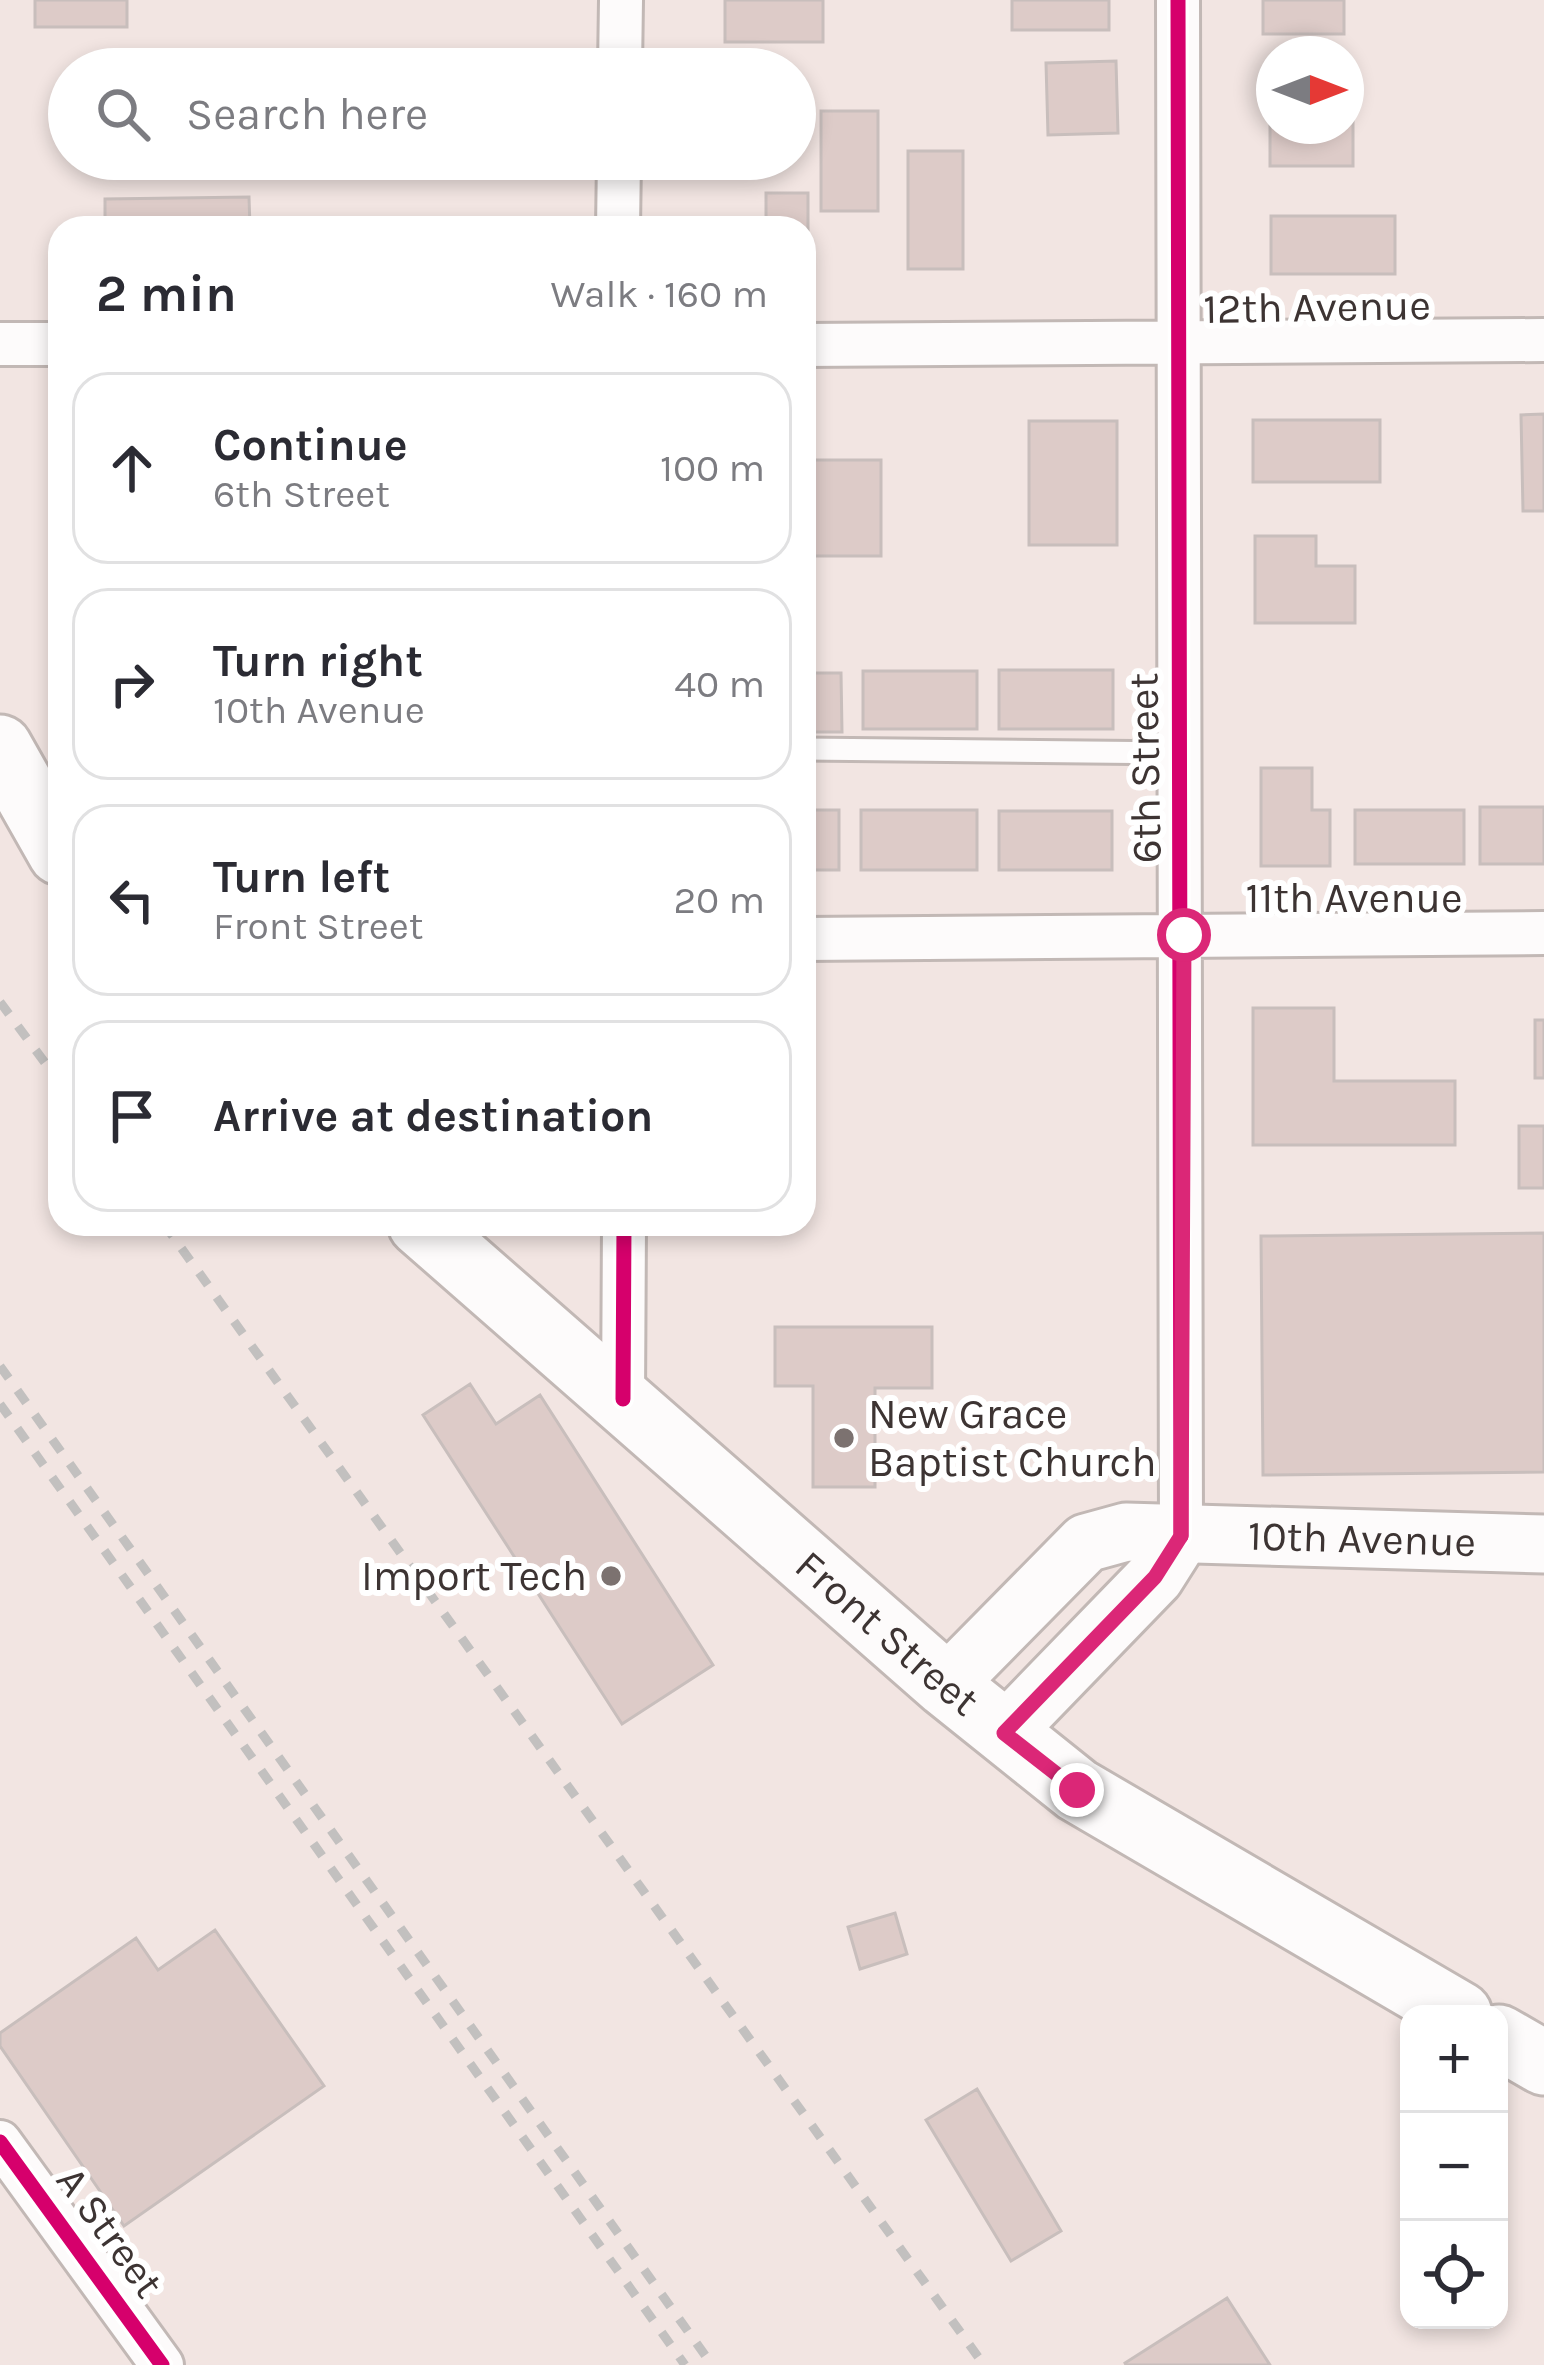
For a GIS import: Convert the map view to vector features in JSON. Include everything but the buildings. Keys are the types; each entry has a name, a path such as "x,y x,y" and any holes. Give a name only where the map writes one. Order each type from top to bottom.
{"main road":[{"path":"0,747 48,832"},
{"name":"Front Street","path":"434,1236 946,1685 1077,1790 1445,2005"},
{"path":"1508,2042 1544,2063"}],"street":[{"path":"620,48 621,0"},
{"name":"6th Street","path":"1178,0 1176,345 1184,935 1181,1536"},
{"path":"618,216 619,180"},
{"name":"12th Avenue","path":"816,345 1544,340"},
{"path":"0,344 48,344"},
{"name":"11th Avenue","path":"816,939 1544,933"},
{"path":"623,1399 624,1236"},
{"name":"10th Avenue","path":"946,1685 1086,1543 1126,1532 1544,1544"},
{"path":"1004,1733 1155,1577 1181,1536"},
{"name":"A Street","path":"0,2142 162,2365"}],"lane":[{"path":"816,749 1181,753"}],"railway":[{"path":"0,1002 48,1067"},
{"path":"173,1236 984,2365"},
{"path":"0,1366 712,2365"},
{"path":"0,1404 685,2365"}],"cycle path":[{"path":"1178,0 1181,1536"},
{"path":"623,1399 624,1236"},
{"path":"0,2142 162,2365"}],"place":[{"name":"New Grace Baptist Church","path":"844,1438"},
{"name":"Import Tech","path":"611,1576"}],"route":[{"path":"1077,1790 1004,1733 1155,1577 1181,1536 1184,935"}]}
